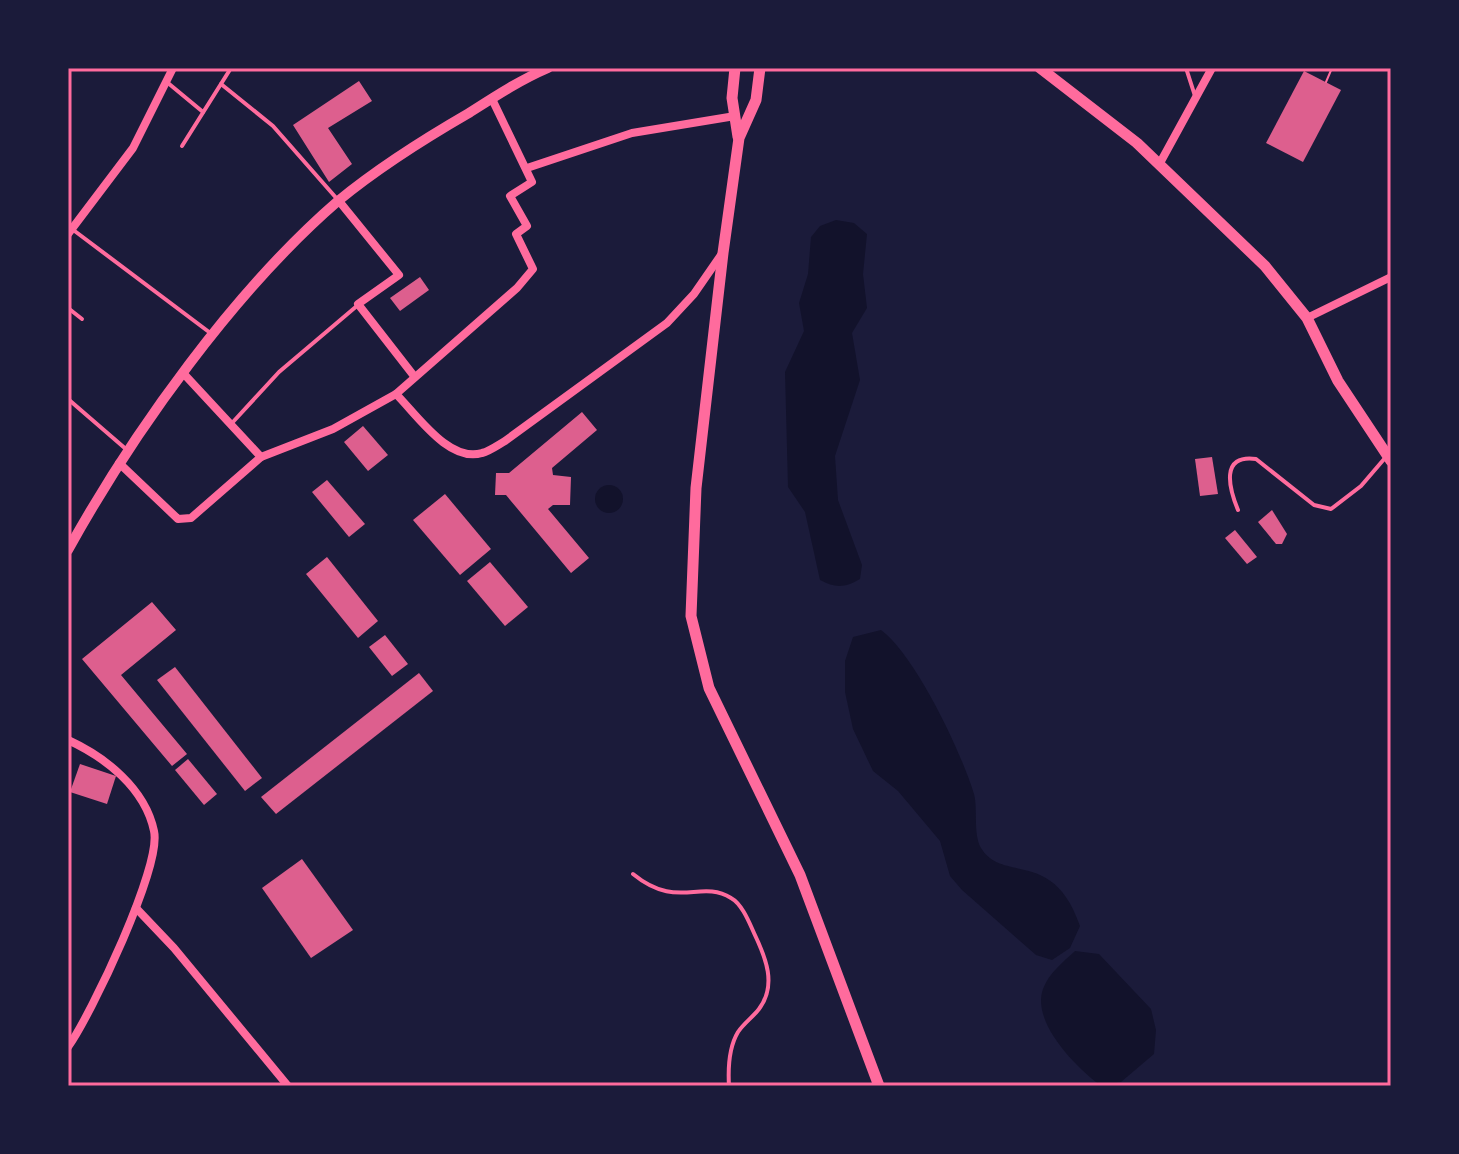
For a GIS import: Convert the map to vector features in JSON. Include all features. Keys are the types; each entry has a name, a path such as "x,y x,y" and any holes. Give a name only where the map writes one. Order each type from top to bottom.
{"main road":[{"path":"735,68 732,98 739,138"},
{"path":"760,68 756,100 739,138 723,253 696,488 690,577 694,629 709,688 800,875 879,1086"},
{"path":"1040,68 1160,163 1265,266 1307,318 1338,381 1389,458"}],"street":[{"path":"69,230 133,148 173,68"},
{"path":"68,550 119,463 184,374 276,261 339,201 418,144 548,68"},
{"path":"1160,163 1212,68"},
{"path":"119,463 178,519 191,518 261,457 311,439 396,394 517,288 533,269 516,234 527,226 510,196 532,182 492,99"},
{"path":"527,168 632,133 735,116"},
{"path":"339,201 399,275 358,304 414,376"},
{"path":"396,394 454,450 468,454 482,453 505,441 667,323 694,294 723,253"},
{"path":"1307,318 1391,277"},
{"path":"184,374 261,457"},
{"path":"68,740 93,752 119,772 145,806 155,833 136,908 68,1047"},
{"path":"136,908 174,948 288,1086"}],"lane":[{"path":"182,146 231,68"},
{"path":"1186,68 1196,100"},
{"path":"166,81 203,112"},
{"path":"221,84 273,126 339,201"},
{"path":"69,230 214,336"},
{"path":"232,423 279,372 358,304"},
{"path":"68,308 82,319"},
{"path":"68,399 128,451"},
{"path":"1238,510 1228,477 1239,459 1256,459 1314,505 1331,509 1361,486 1389,458"},
{"path":"633,874 650,888 675,895 721,892 735,900 763,952 768,969 767,995 737,1033 730,1059 729,1086"}],"path":[{"path":"1326,82 1332,68"}],"shaded area":[{"path":"836,220 854,223 867,234 863,274 867,308 852,333 860,380 835,456 838,500 862,565 860,579 840,586 820,580 805,512 788,487 785,372 804,331 799,303 808,274 811,237 820,226"},
{"path":"609,485 619,489 623,499 619,509 609,513 599,509 595,499 599,489"},
{"path":"881,630 908,660 948,730 974,794 977,836 981,848 990,858 1002,864 1043,876 1069,901 1080,926 1070,948 1052,960 1036,955 962,890 950,876 940,841 898,791 873,771 853,729 845,692 845,661 853,637"},
{"path":"1075,951 1099,954 1151,1009 1156,1030 1154,1054 1121,1082 1101,1086 1091,1078 1058,1044 1044,1016 1041,1002 1043,989 1057,968"}],"building":[{"path":"1304,71 1341,90 1303,162 1266,143"},
{"path":"359,81 372,101 328,128 352,164 329,182 293,125"},
{"path":"420,277 429,290 400,311 390,298"},
{"path":"582,412 597,430 552,468 553,475 571,477 570,505 553,505 548,509 589,558 571,573 506,495 495,495 496,473 509,473"},
{"path":"363,426 388,455 368,471 344,442"},
{"path":"1212,457 1218,494 1200,496 1195,459"},
{"path":"327,480 365,524 349,537 312,492"},
{"path":"445,494 491,549 460,575 413,520"},
{"path":"1272,510 1287,534 1282,544 1276,544 1258,522"},
{"path":"1235,530 1257,557 1247,564 1225,538"},
{"path":"327,557 378,621 358,638 306,574"},
{"path":"490,562 528,607 505,626 467,581"},
{"path":"152,602 176,630 121,675 187,754 172,766 82,659"},
{"path":"385,635 408,664 392,676 369,647"},
{"path":"175,667 262,778 245,791 157,680"},
{"path":"419,673 433,691 276,814 261,797"},
{"path":"188,759 217,794 204,805 175,770"},
{"path":"80,764 116,776 107,804 70,792"},
{"path":"302,859 353,930 311,958 262,888"}]}
